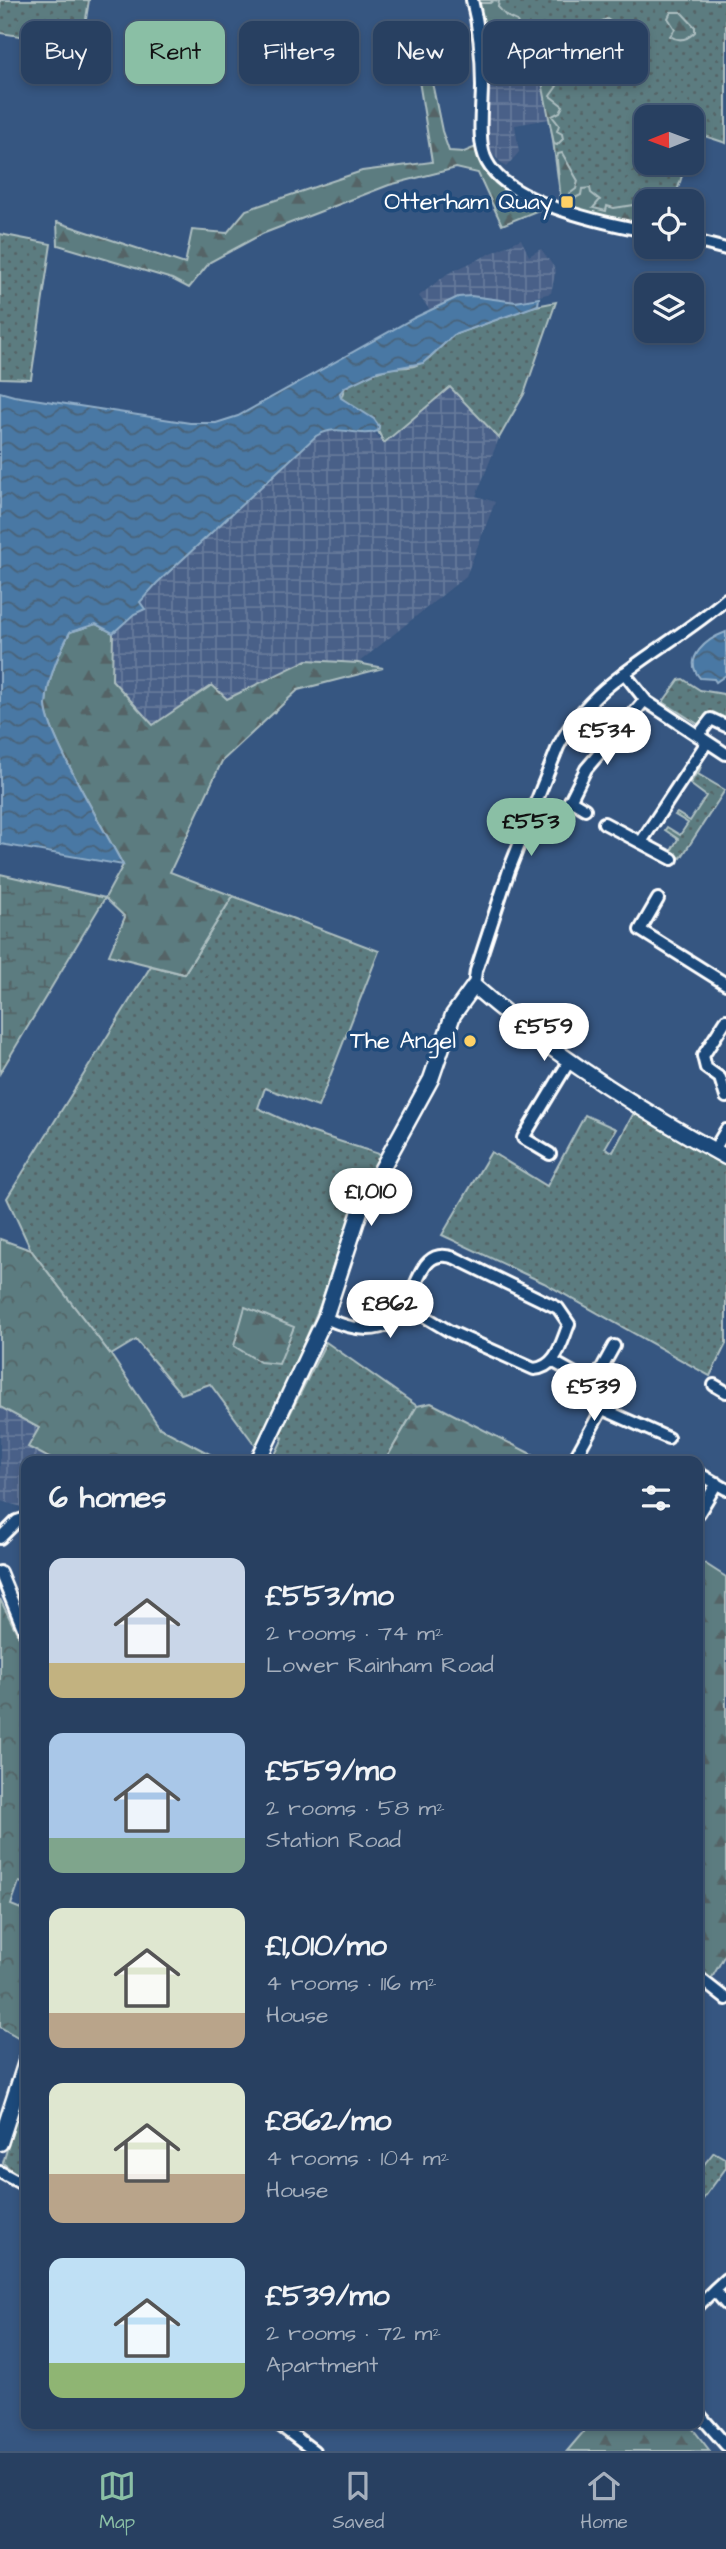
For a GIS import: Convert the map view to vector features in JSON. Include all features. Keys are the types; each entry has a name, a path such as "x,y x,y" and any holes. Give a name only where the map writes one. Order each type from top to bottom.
{"main road":[{"path":"260,1456 324,1318 360,1209 431,1079 453,1015 474,986 570,1059 720,1154"},
{"path":"0,2143 21,2078"}],"street":[{"path":"472,0 478,20 483,152 503,182 527,195 594,222 634,229"},
{"path":"704,243 726,249"},
{"path":"474,986 476,971 501,893 558,747 582,711 624,673 690,628 726,599"},
{"path":"624,673 645,700 726,754"},
{"path":"557,827 590,764 645,700"},
{"path":"641,842 711,719 726,726"},
{"path":"570,800 585,809"},
{"path":"604,822 672,859"},
{"path":"658,899 640,930 726,984"},
{"path":"726,1020 703,1056 706,1068 720,1078 726,1097"},
{"path":"550,1154 523,1138 570,1059"},
{"path":"720,1154 726,1130"},
{"path":"324,1318 348,1327 370,1329 388,1324 407,1306 426,1263 438,1255 453,1258 558,1308 569,1324 552,1361 545,1368 534,1369 449,1331 407,1306"},
{"path":"614,1346 593,1384 594,1400 602,1409 667,1438"},
{"path":"552,1361 593,1384"},
{"path":"714,1385 726,1392"},
{"path":"576,1456 602,1409"},
{"path":"703,1476 721,1486 703,1508"},
{"path":"0,1538 21,1520"},
{"path":"0,1573 21,1623"},
{"path":"703,1981 726,1999"},
{"path":"0,2172 21,2183"},
{"path":"703,2302 726,2278"},
{"path":"715,2290 726,2304"},
{"path":"703,2419 726,2445"},
{"path":"715,2432 726,2423"},
{"path":"285,2429 314,2451"}],"shaded area":[{"path":"489,84 545,84 549,119 515,125 519,152 506,167 491,153 487,126"},
{"path":"521,239 529,256 541,249 556,270 551,293 516,302 465,296 430,310 419,296 447,274"},
{"path":"450,387 499,438 476,496 495,502 466,576 358,663 307,660 227,699 212,685 153,725 112,680 113,633 134,614 145,609 140,602 157,583 316,436 325,431 343,429 375,433 384,443"},
{"path":"0,1407 39,1428 28,1447 45,1456 21,1456 21,1507 0,1501"}],"green space":[{"path":"0,0 89,0 86,21 21,21 21,36 0,33"},
{"path":"479,0 726,0 726,143 704,136 704,105 634,105 634,175 682,175 678,189 634,189 634,225 564,205 561,201 546,84 648,84 648,21 483,21"},
{"path":"499,1 498,7 506,16 517,21 483,21 483,34 479,3"},
{"path":"671,12 681,12 695,27 695,32 683,39 670,36 675,29 668,18"},
{"path":"420,84 432,84 449,151 464,152 476,147 497,183 544,208 502,225 478,173 456,168 389,185 262,234 210,262 189,288 172,279 58,245 57,222 185,264 192,230 227,233 246,210 362,171 432,162"},
{"path":"542,84 557,86 550,96 563,106 560,112 552,116 559,125 557,131 562,134 563,139 557,145 554,144"},
{"path":"562,153 578,181 576,189 568,195 573,199 581,195 582,189 590,188 591,193 600,200 593,208 606,211 607,206 614,208 634,205 634,227 564,205 561,201 558,154"},
{"path":"0,234 51,244 31,379 0,378"},
{"path":"556,302 524,394 499,438 450,387 384,443 378,431 379,426 341,398 345,387 367,376 386,369 420,364 454,335 531,307"},
{"path":"96,624 113,633 112,680 153,725 212,685 227,699 307,660 358,663 383,668 298,690 222,761 170,872 233,896 184,974 109,955 125,917 105,898 123,865 66,759 48,717 46,704 51,676 70,632"},
{"path":"683,679 700,690 723,694 726,699 726,721 712,715 701,726 663,702 679,680"},
{"path":"702,764 698,774 725,790 681,858 671,851 678,839 665,830 667,827 680,835 688,823 675,815 677,813 690,821 706,796 690,784"},
{"path":"0,874 105,898 0,1073"},
{"path":"233,896 379,951 318,1107 265,1088 258,1108 308,1131 382,1155 357,1195 319,1308 258,1449 210,1384 181,1394 136,1340 111,1355 31,1250 7,1198 151,966 184,974"},
{"path":"637,1107 726,1160 726,1344 710,1376 544,1283 442,1235 491,1152 547,1186 585,1115 616,1129 605,1148 613,1152"},
{"path":"0,1239 31,1250 111,1355 160,1428 213,1456 45,1456 28,1447 39,1428 0,1407"},
{"path":"245,1307 294,1327 279,1364 260,1362 234,1346"},
{"path":"326,1342 417,1406 388,1456 274,1456 283,1438 279,1436"},
{"path":"431,1403 535,1456 388,1456 417,1406"},
{"path":"703,1562 726,1577 726,1953 710,1981 703,1976"},
{"path":"0,1599 21,1637 21,1883 11,1905 21,1909 21,2039 0,2027"},
{"path":"21,2102 21,2178 3,2163"},
{"path":"714,2152 726,2159 726,2168 703,2199 703,2166"},
{"path":"586,2429 693,2429 710,2451 567,2451"}],"water":[{"path":"471,296 516,302 539,298 538,305 454,335 423,363 378,371 345,387 340,393 341,398 374,419 379,426 378,431 363,433 333,430 316,436 157,583 140,602 145,609 134,614 113,633 96,624 70,632 51,676 46,704 48,717 66,759 123,865 0,844 0,392 190,423 216,423 238,416 414,318 458,297"},
{"path":"726,632 726,675 716,682 714,679 700,678 695,671 695,657 711,639"}],"place":[{"name":"Otterham Quay","path":"567,202"},
{"name":"The Angel","path":"470,1041"}]}
